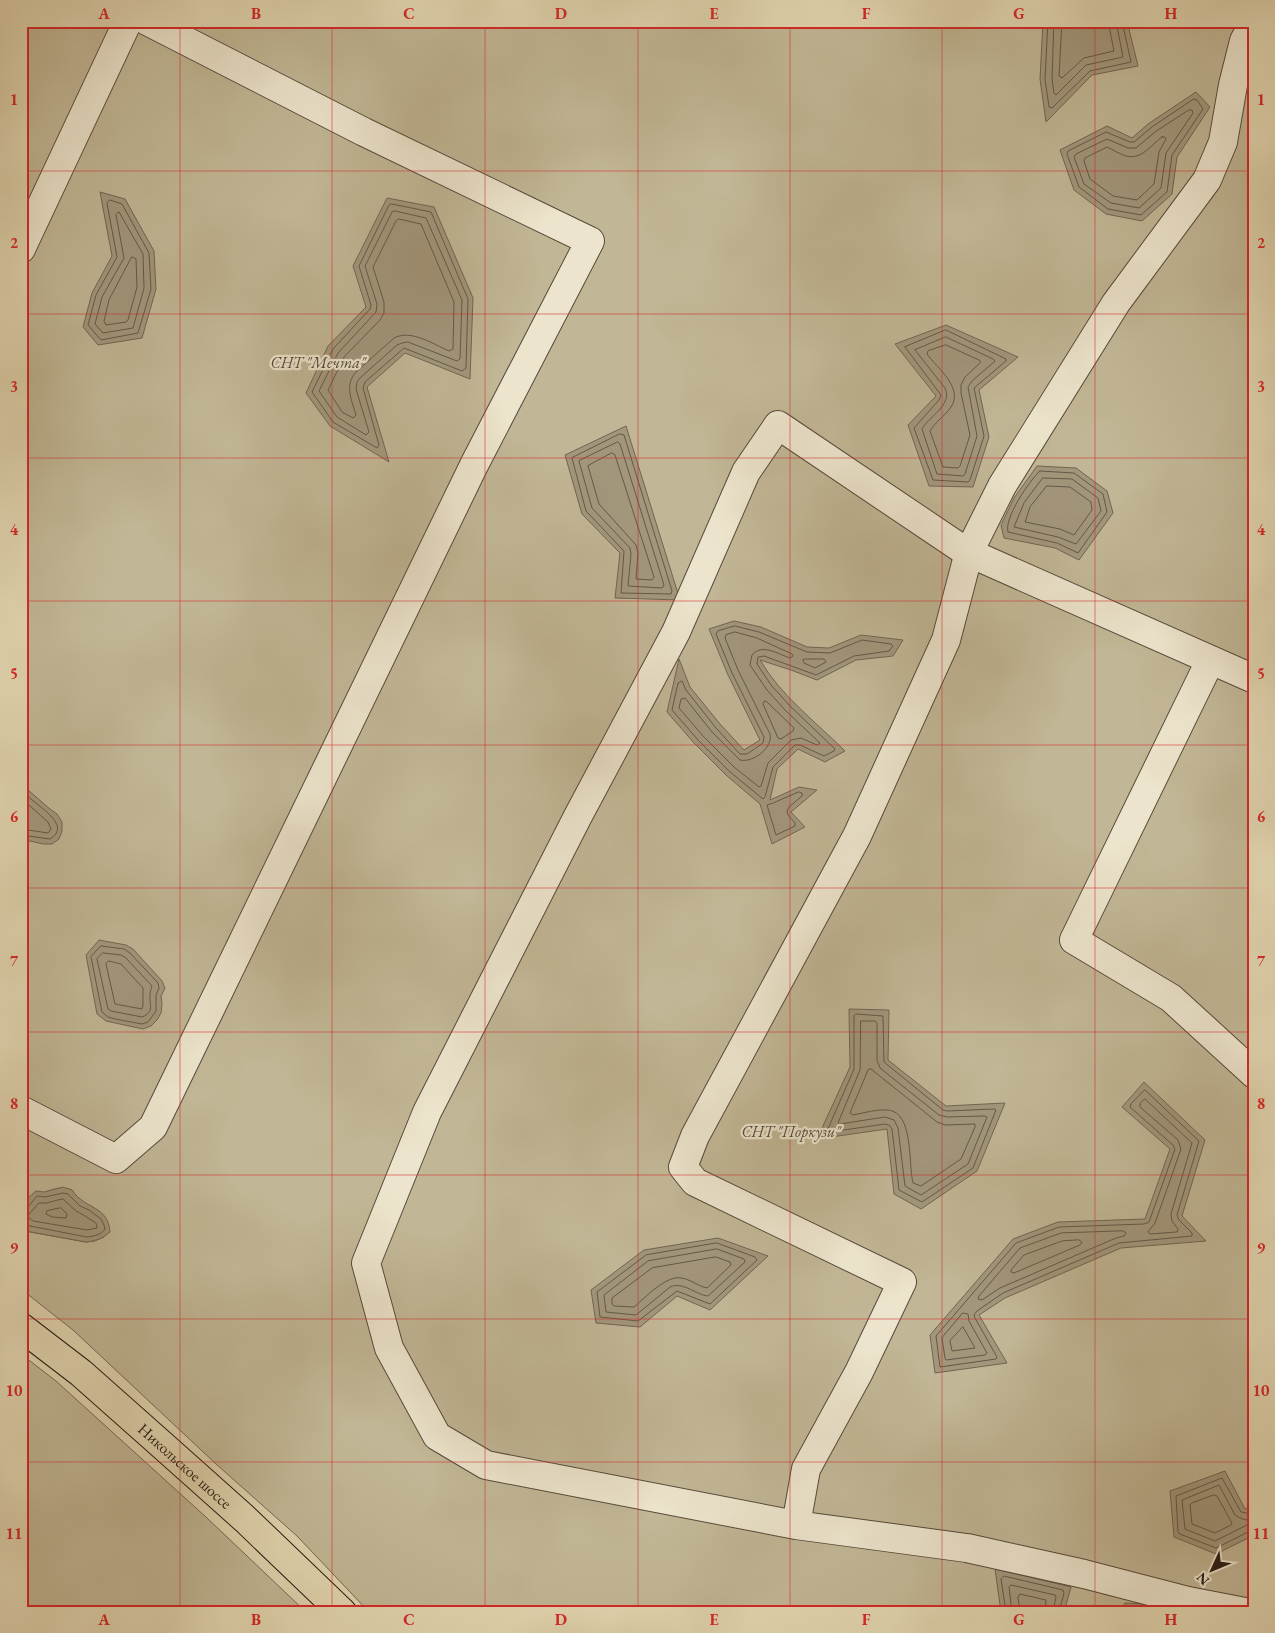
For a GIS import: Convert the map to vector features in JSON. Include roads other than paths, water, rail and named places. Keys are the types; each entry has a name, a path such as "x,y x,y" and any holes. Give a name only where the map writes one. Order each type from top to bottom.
{"main road":[{"name":"Никольское шоссе","path":"21,1327 81,1373 177,1458 245,1519 342,1612"}],"street":[{"path":"21,249 128,21"},
{"path":"21,1110 116,1159 153,1127 474,464 590,241 364,132 147,21"},
{"path":"796,1525 806,1469 859,1372 902,1282 695,1182 683,1167 700,1128 857,836 946,640 969,552 1002,486 1116,303 1207,180 1223,142 1233,85 1244,41 1254,22"},
{"path":"1245,1612 1188,1601 1084,1574 967,1548 796,1525 486,1465 437,1436 389,1348 366,1263 427,1112 578,816 676,632 746,472 778,425 969,552 1254,679"},
{"path":"1210,661 1074,940 1171,998 1254,1074"}],"water":[{"path":"1043,21 1127,21 1138,66 1092,75 1046,122 1040,79"},
{"path":"1196,92 1210,107 1177,157 1172,194 1142,221 1106,214 1074,190 1060,150 1107,126 1132,138 1148,124"},
{"path":"100,192 125,199 154,251 156,289 142,338 98,345 83,327 92,293 112,256"},
{"path":"387,198 434,207 473,298 470,379 405,353 367,387 389,462 330,426 306,393 328,346 366,307 353,266"},
{"path":"946,325 1018,357 979,390 989,437 973,487 929,486 908,425 936,396 895,344"},
{"path":"626,426 680,600 615,598 620,553 582,514 565,455"},
{"path":"1037,466 1076,468 1107,491 1113,513 1079,560 1055,548 1004,538 1001,525 1014,498"},
{"path":"734,621 761,627 807,647 829,648 861,635 903,640 893,656 856,660 817,680 760,660 788,697 845,751 825,762 798,749 777,769 770,800 799,787 817,790 791,812 805,827 772,844 760,804 726,775 667,712 679,659 690,687 744,750 760,740 728,675 709,629"},
{"path":"21,784 57,814 62,822 62,831 59,839 52,844 21,839"},
{"path":"99,940 126,945 133,949 162,981 165,988 161,996 161,1013 151,1026 143,1029 106,1021 97,1014 86,955"},
{"path":"849,1009 889,1010 888,1060 946,1106 1005,1103 977,1171 921,1209 894,1194 887,1129 817,1139 850,1067"},
{"path":"1144,1082 1205,1140 1182,1216 1206,1241 1121,1248 1005,1298 979,1315 1007,1363 935,1373 930,1335 1013,1239 1058,1222 1145,1219 1170,1149 1122,1107"},
{"path":"63,1187 72,1190 83,1201 101,1212 108,1223 110,1232 99,1239 86,1242 25,1231 22,1225 21,1214 24,1204 28,1199 36,1191 44,1192"},
{"path":"718,1238 768,1256 710,1310 677,1296 640,1327 596,1323 591,1290 644,1250"},
{"path":"1225,1471 1245,1509 1254,1504 1254,1535 1216,1554 1174,1537 1170,1491"},
{"path":"995,1569 1071,1587 1064,1612 1001,1612"},
{"path":"1125,1603 1162,1605 1159,1612 1120,1612"}],"park label":[{"name":"СНТ \"Мечта\"","path":"318,362"},
{"name":"СНТ \"Поркузи\"","path":"791,1131"}]}
